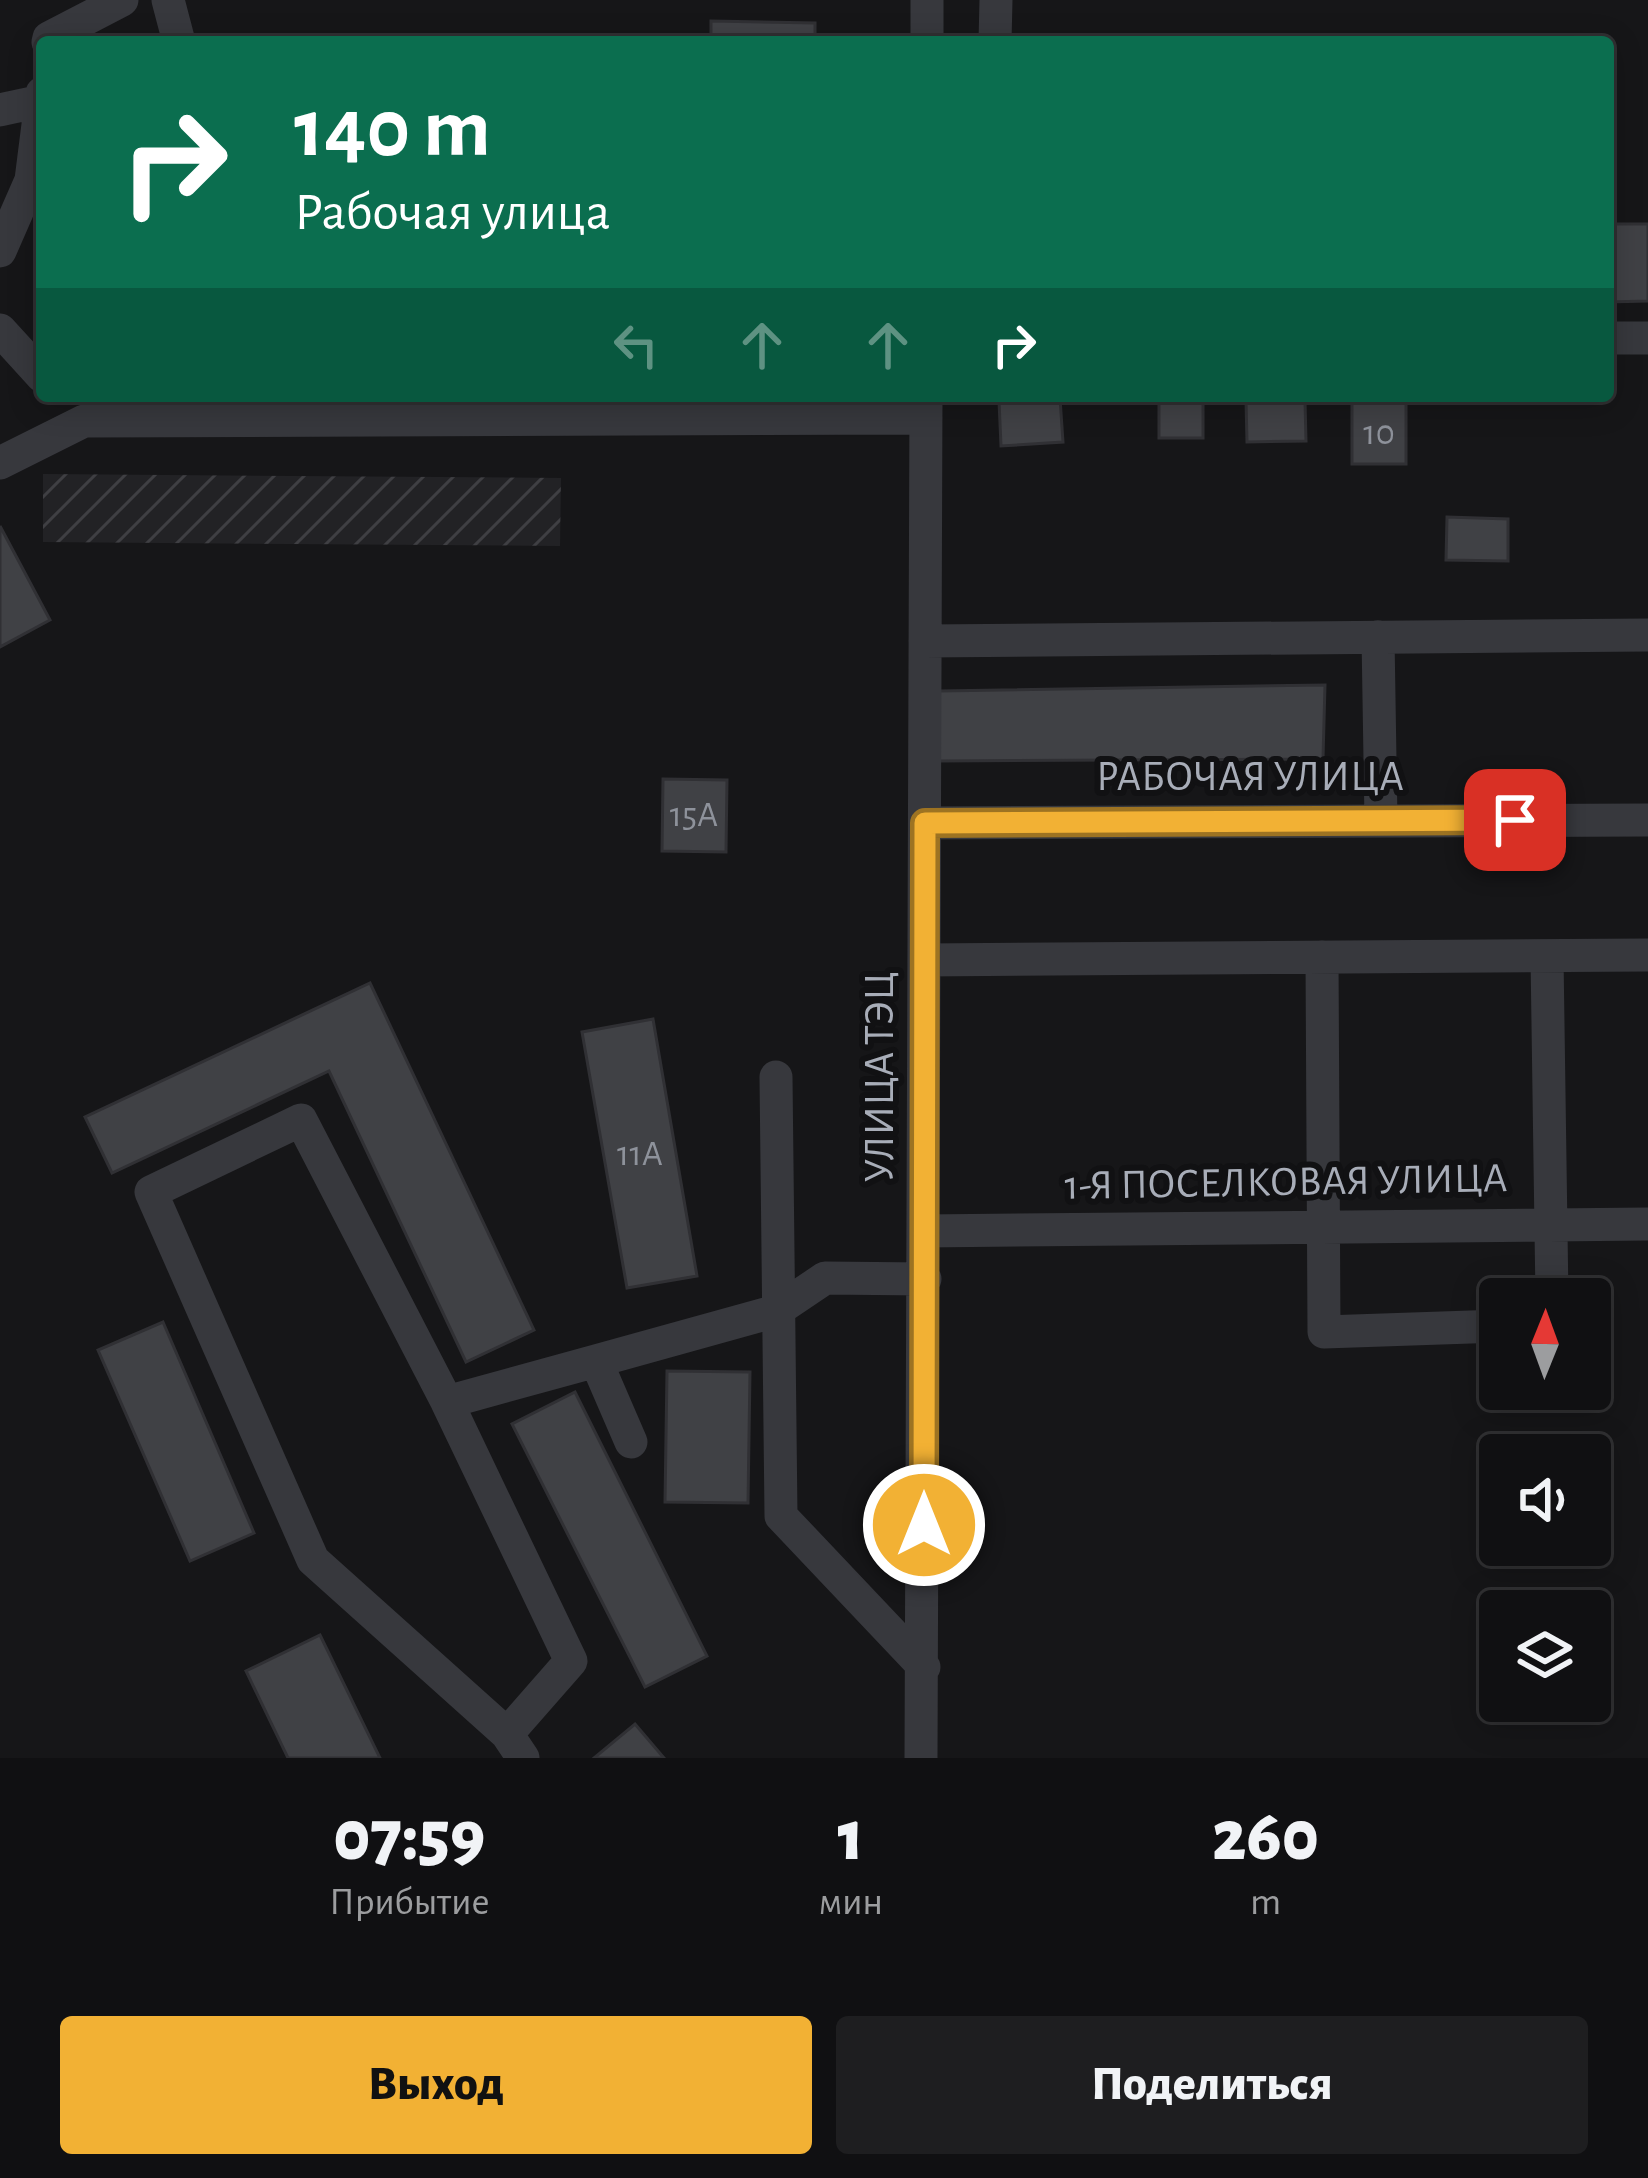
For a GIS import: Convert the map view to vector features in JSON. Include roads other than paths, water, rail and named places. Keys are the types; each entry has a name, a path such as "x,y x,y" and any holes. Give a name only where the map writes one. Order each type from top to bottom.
{"street":[{"path":"53,36 122,0"},
{"path":"168,0 177,36"},
{"path":"927,0 927,36"},
{"path":"995,36 996,0"},
{"path":"0,110 36,99"},
{"path":"0,251 36,183"},
{"path":"0,330 36,369"},
{"path":"1614,338 1648,338"},
{"path":"0,463 72,408 926,407"},
{"name":"УЛИЦА ТЭЦ","path":"921,1758 926,407"},
{"path":"926,641 1648,635"},
{"path":"1378,637 1382,821"},
{"name":"РАБОЧАЯ УЛИЦА","path":"925,823 1648,820"},
{"path":"925,960 1648,955"},
{"path":"1547,956 1551,1278"},
{"path":"1322,957 1324,1332 1479,1327"},
{"path":"776,1077 781,1516 924,1667"},
{"path":"301,1120 447,1402 571,1661 515,1746 313,1560 151,1192 301,1120"},
{"name":"1-Я ПОСЕЛКОВАЯ УЛИЦА","path":"924,1231 1648,1224"},
{"path":"447,1402 776,1311 825,1278 925,1280"},
{"path":"596,1361 632,1442"}]}
